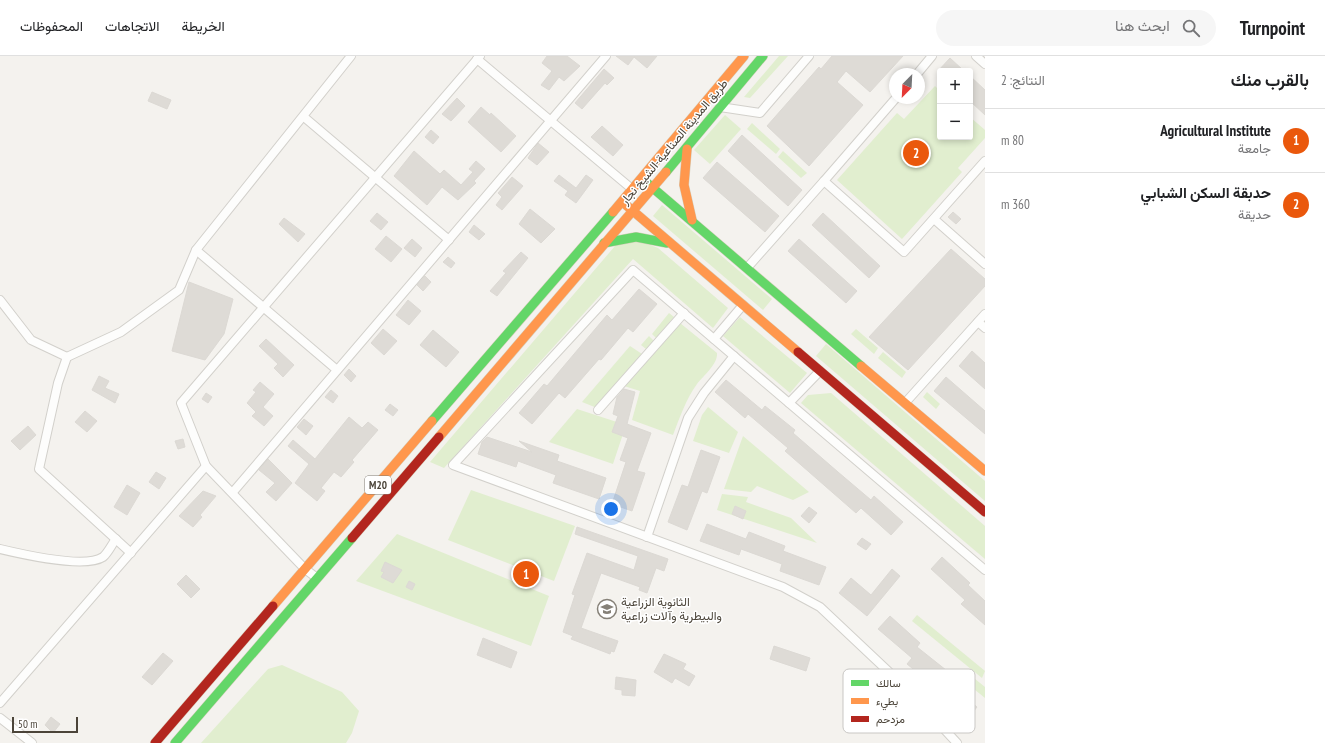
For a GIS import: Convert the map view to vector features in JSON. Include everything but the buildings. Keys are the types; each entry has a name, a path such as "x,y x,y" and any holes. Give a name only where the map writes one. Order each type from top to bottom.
{"main road":[{"path":"744,56 622,201 985,512"},
{"name":"طريق المدينة الصناعية-الشيخ نجار","path":"604,243 653,188 762,56"},
{"path":"687,147 683,167 683,185 692,221"},
{"path":"642,178 985,471"},
{"name":"M20","path":"155,743 622,201"},
{"path":"604,243 621,238 640,236 672,244"},
{"name":"M20","path":"174,743 604,243"}],"street":[{"path":"131,553 39,469 58,382 67,357 121,332 179,290 196,250 304,117 351,56"},
{"path":"233,492 606,56"},
{"path":"720,108 760,113 809,56"},
{"path":"922,68 932,56"},
{"path":"976,56 985,64"},
{"path":"317,578 305,569 233,492 206,466 181,403 478,57 632,189"},
{"path":"747,268 891,104"},
{"path":"304,117 449,240"},
{"path":"824,181 904,252 985,161"},
{"path":"934,219 985,264"},
{"path":"196,250 337,370"},
{"path":"886,669 820,607 784,588 453,465 633,270 985,570"},
{"path":"0,300 31,340 67,357"},
{"path":"714,339 743,305"},
{"path":"598,410 684,313"},
{"path":"905,403 985,314"},
{"path":"978,322 985,328"},
{"path":"647,537 688,418 704,393 734,356"},
{"path":"790,403 820,371"},
{"path":"0,703 206,466"},
{"path":"0,549 35,557 86,562 103,557 116,539"},
{"path":"0,718 32,743"},
{"path":"948,733 957,743"}],"green space":[{"path":"779,56 788,56 750,98 744,97"},
{"path":"935,86 937,88 937,140 973,140 973,120 985,130 985,138 958,168 962,172 902,239 837,180 897,113 904,119 918,104 925,104 925,97"},
{"path":"725,115 741,129 710,164 694,150"},
{"path":"752,123 780,149 776,154 747,129"},
{"path":"783,151 807,173 801,178 778,157"},
{"path":"662,205 772,299 763,310 653,216"},
{"path":"621,239 638,240 658,248 728,308 713,328 633,259 444,468 430,462"},
{"path":"669,313 674,317 656,338 652,334"},
{"path":"740,317 807,373 790,393 723,336"},
{"path":"680,323 717,353 717,357 713,365 697,384 690,396 673,435 632,420 640,391 624,386"},
{"path":"856,329 878,348 874,354 851,334"},
{"path":"649,336 654,341 646,349 641,345"},
{"path":"826,344 985,481 985,501 816,356"},
{"path":"630,346 642,354 597,408 582,402"},
{"path":"883,352 906,372 902,378 878,358"},
{"path":"927,392 940,404 936,409 923,397"},
{"path":"831,393 985,526 985,559 801,403 808,395"},
{"path":"708,407 738,432 729,453 693,441 702,415"},
{"path":"577,409 626,425 613,464 549,442"},
{"path":"743,436 809,492 793,500 757,486 751,492 724,489"},
{"path":"471,490 575,526 554,581 448,540"},
{"path":"722,494 748,497 746,502 791,518 817,543 717,510"},
{"path":"397,534 549,596 531,646 356,581"},
{"path":"917,615 985,671 982,678 975,672 975,669 971,669 912,621"},
{"path":"282,665 342,692 359,711 352,733 346,743 201,743 268,669"},
{"path":"975,679 985,687 985,698 975,690"}],"traffic: fast":[{"path":"666,172 763,56"},
{"path":"647,183 861,366"},
{"path":"432,421 613,212"},
{"path":"604,243 636,237 667,243"},
{"path":"175,743 352,538"}],"traffic: slow":[{"path":"613,212 744,56"},
{"path":"687,149 684,185 692,220"},
{"path":"439,437 666,172"},
{"path":"626,205 798,352"},
{"path":"861,366 985,471"},
{"path":"273,606 432,421"}],"traffic: jam":[{"path":"798,352 985,512"},
{"path":"352,538 439,437"},
{"path":"155,743 273,606"}],"place":[{"name":"حدبقة السكن الشبابي","path":"916,153"},
{"name":"Agricultural Institute","path":"526,574"},
{"name":"الثانوية الزراعية والبيطرية وآلات زراعية","path":"607,609"}]}
